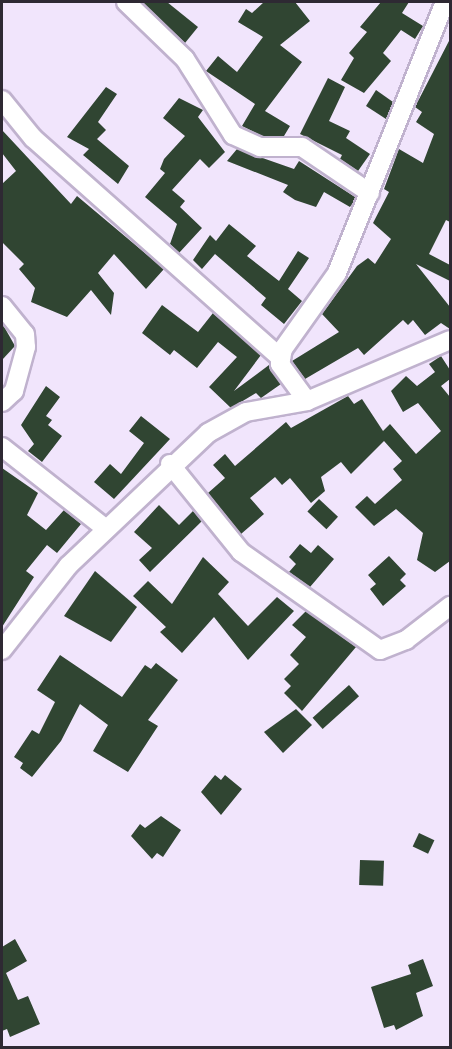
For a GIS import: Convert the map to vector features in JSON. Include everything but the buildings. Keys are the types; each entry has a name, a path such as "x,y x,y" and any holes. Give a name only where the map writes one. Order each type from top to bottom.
{"street":[{"path":"126,2 185,58 233,135 260,147 302,147 370,194"},
{"path":"281,358 292,333 337,273 445,2"},
{"path":"2,100 33,138 281,358 307,401"},
{"path":"2,306 25,334 26,347 14,390 2,402"},
{"path":"2,650 31,607 105,528 170,464 246,412 307,401 450,340"},
{"path":"2,447 105,528"},
{"path":"170,464 241,552 380,650 406,640 450,606"}]}
